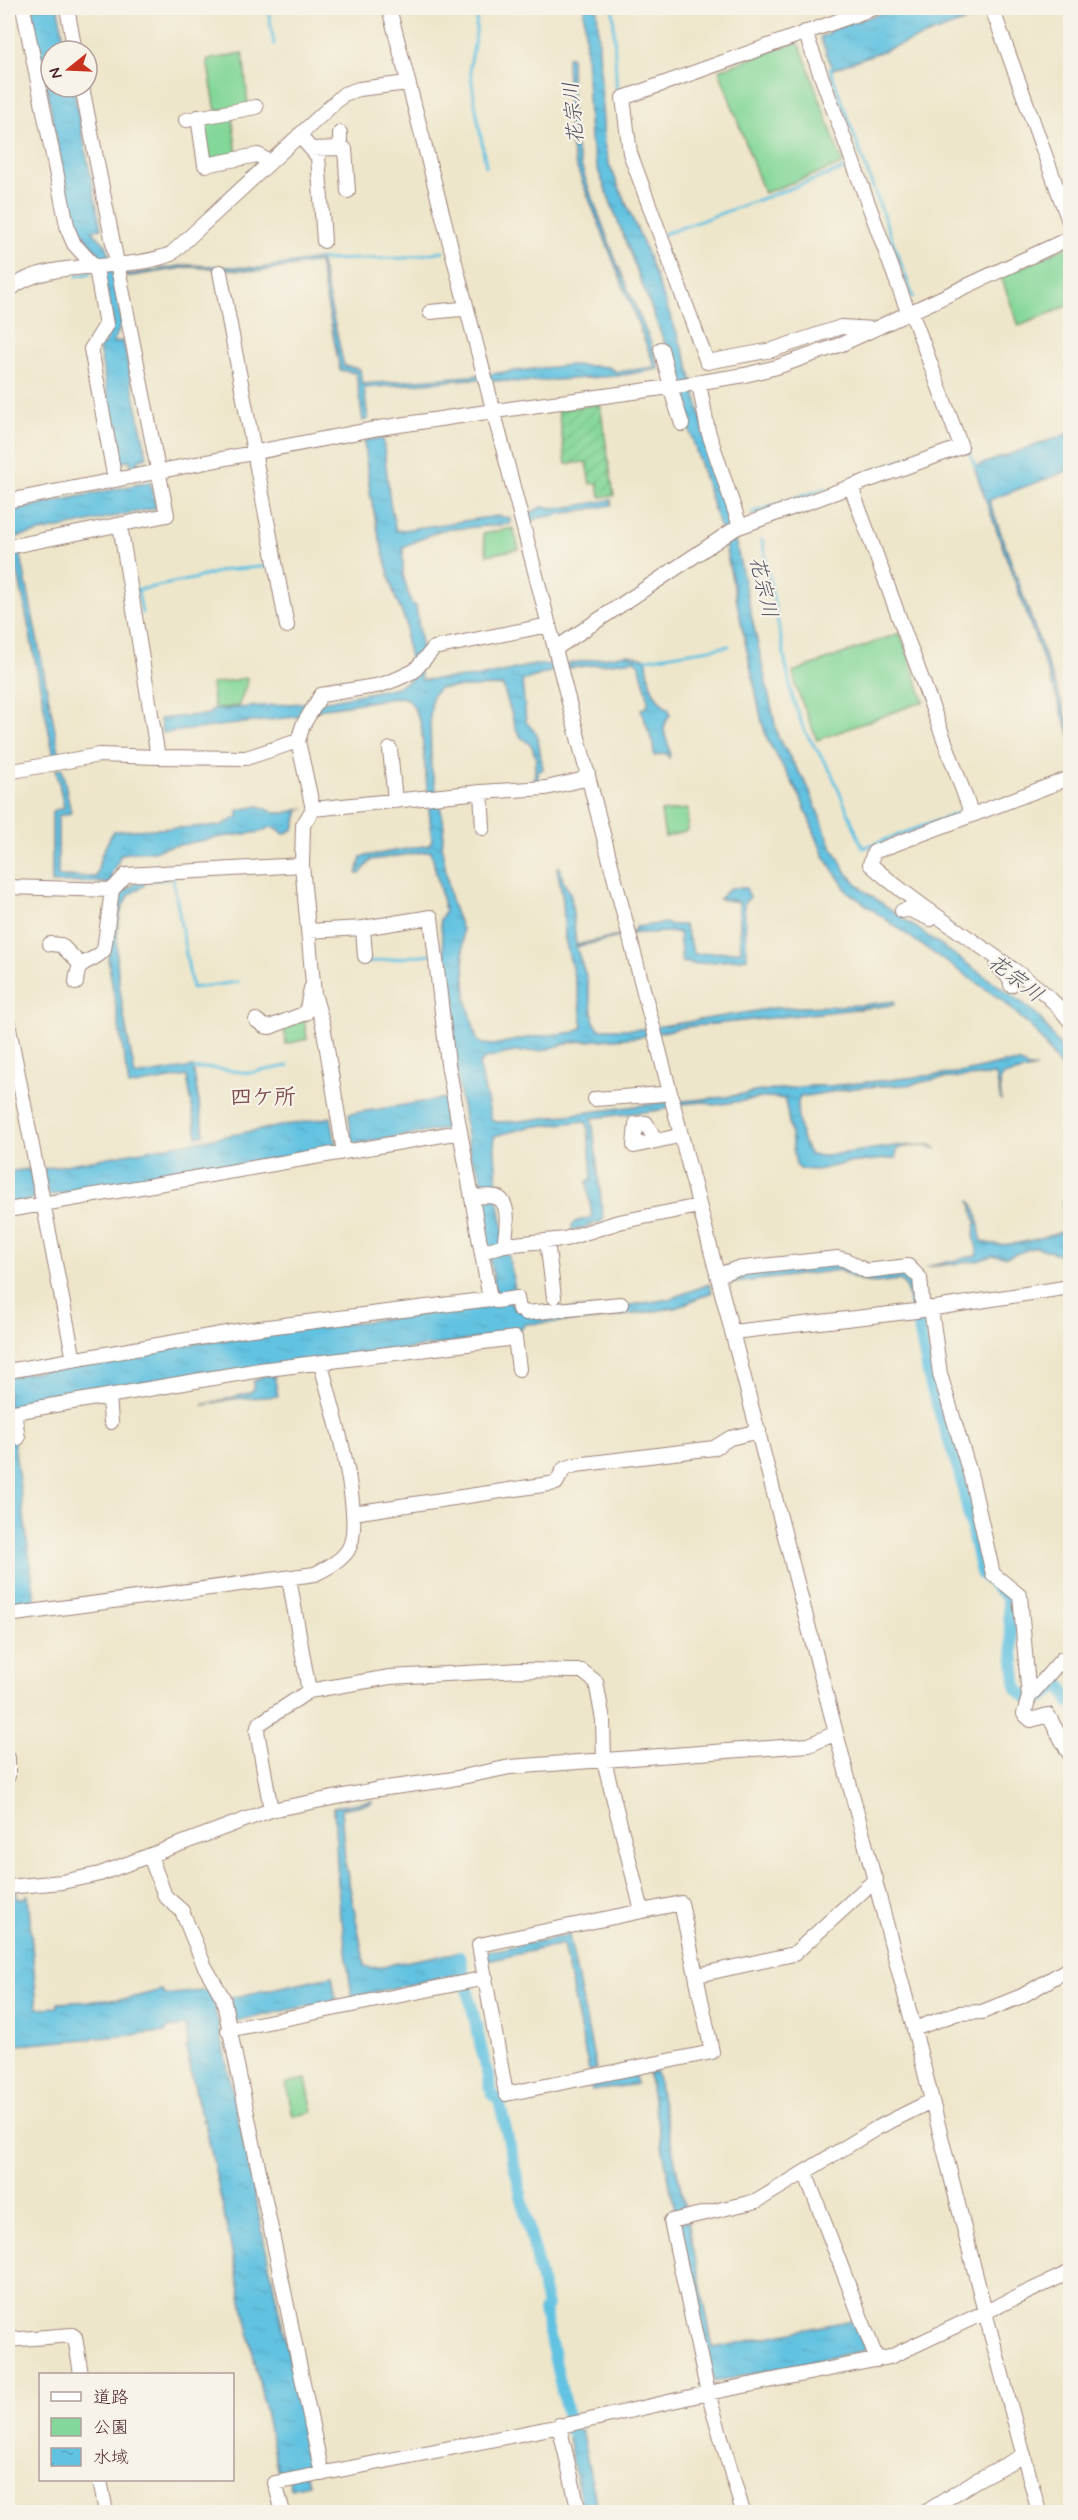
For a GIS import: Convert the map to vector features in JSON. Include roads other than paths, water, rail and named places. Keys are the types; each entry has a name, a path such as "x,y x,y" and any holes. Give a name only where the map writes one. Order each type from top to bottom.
{"street":[{"path":"23,8 68,230 74,244 96,268 105,325 91,349 115,480"},
{"path":"67,8 73,39"},
{"path":"389,8 491,411 588,773 680,1134 876,1879 985,2312 1039,2512"},
{"path":"874,8 623,98 630,153 707,362 772,350 841,327 874,329"},
{"path":"992,8 1071,224"},
{"path":"555,649 738,527 961,447 805,32"},
{"path":"8,291 23,279 67,268 96,268 156,260 171,254 344,94 359,89 408,83"},
{"path":"8,547 167,515 84,99"},
{"path":"256,107 192,119 205,165 258,155 269,162"},
{"path":"311,149 340,148 340,133"},
{"path":"299,135 318,158 324,241"},
{"path":"345,149 348,191"},
{"path":"320,173 346,172"},
{"path":"8,501 379,428 671,384 697,383 777,367 842,344 1071,238"},
{"path":"220,272 287,626"},
{"path":"430,312 460,309"},
{"path":"661,349 682,424"},
{"path":"697,383 708,431 738,527"},
{"path":"851,487 972,814"},
{"path":"120,525 159,757"},
{"path":"344,1152 323,1025 314,994 302,866 303,825 314,809 298,741 303,725 321,695 381,685 398,679 414,671 434,648 549,625"},
{"path":"8,772 99,755 246,758 298,741"},
{"path":"390,749 394,801"},
{"path":"314,809 481,792 546,788 581,780 588,773"},
{"path":"1071,778 874,852 870,864 893,885 1036,986 1060,1007 1071,1021"},
{"path":"481,792 483,828"},
{"path":"76,983 77,969 80,964 99,956 104,950 112,890 126,875 302,866"},
{"path":"8,887 112,890"},
{"path":"902,911 908,909 933,919 939,917"},
{"path":"308,931 363,928 431,916 448,1064 490,1299"},
{"path":"363,928 365,956"},
{"path":"50,944 61,945 80,964"},
{"path":"988,952 1011,980 1011,985"},
{"path":"256,1020 270,1027 306,1013 313,980"},
{"path":"8,1023 74,1360"},
{"path":"595,1099 663,1094"},
{"path":"8,1210 460,1132"},
{"path":"656,1141 680,1134"},
{"path":"472,1197 496,1197 501,1200 508,1218 504,1245"},
{"path":"482,1252 504,1245 566,1239 619,1222 694,1207"},
{"path":"547,1241 554,1296"},
{"path":"718,1275 735,1269 838,1258 866,1272 908,1266 920,1278 940,1374 971,1477 993,1574 1020,1596 1029,1697 1024,1714 1031,1720 1048,1714 1071,1755"},
{"path":"733,1332 927,1309 1071,1287"},
{"path":"8,1371 244,1330 490,1299 496,1301 517,1298 519,1309 526,1313 621,1304"},
{"path":"18,1438 15,1412 260,1370 515,1338 519,1369"},
{"path":"8,1615 315,1574 334,1564 348,1550 354,1535 353,1513 347,1470 321,1364"},
{"path":"109,1396 111,1422"},
{"path":"353,1513 556,1483 564,1469 714,1448 730,1438 759,1431"},
{"path":"289,1578 309,1691"},
{"path":"1029,1697 1062,1659 1071,1673"},
{"path":"271,1810 257,1731 259,1724 309,1691 390,1677 434,1673 520,1670 582,1671 596,1683 603,1720 604,1761 642,1911"},
{"path":"8,1887 83,1879 271,1810 379,1789 447,1780 510,1767 809,1746 836,1733"},
{"path":"8,1758 8,1776"},
{"path":"150,1856 165,1896 182,1911 204,1965 223,1998 315,2475"},
{"path":"698,1975 794,1954 876,1879"},
{"path":"681,1904 698,1975 712,2052 507,2094 479,1945 642,1911 681,1904"},
{"path":"914,2029 958,2013 982,2012 1022,1996 1071,1968"},
{"path":"228,2030 486,1978"},
{"path":"743,2512 708,2393 671,2221 757,2201 877,2128 931,2101"},
{"path":"804,2172 877,2360"},
{"path":"283,2512 275,2484 890,2357 1071,2272"},
{"path":"8,2340 72,2335 75,2337 81,2373"},
{"path":"559,2425 579,2512"},
{"path":"926,2512 975,2481 1024,2455"},
{"path":"100,2481 106,2512"}],"water":[{"path":"31,8 58,8 64,39 39,39 39,49"},
{"path":"584,8 597,8 604,144 609,164 643,243 688,363 710,456 734,535 778,738 808,787 830,843 847,873 863,890 1024,1004 1040,1018 1070,1061 1070,1081 1036,1032 1003,1001 847,891 823,854 800,796 768,741 725,545 671,369 667,349 597,167 590,139"},
{"path":"896,8 982,8 985,14 833,69 820,37 829,34 828,31"},
{"path":"567,57 571,57 572,136 587,184 659,369 617,376 522,382 471,379 364,388 368,419 363,421 356,373 340,370 319,262 261,271 189,267 126,277 125,275 186,265 261,268 320,259 344,366 360,369 362,384 470,376 570,365 608,367 617,372 655,367 575,163 569,136"},
{"path":"49,99 75,99 101,228 92,231 107,246 122,323 113,343 123,341 147,457 131,466 130,460 120,463 99,347 104,345 113,323 99,253 85,238 83,232 75,233"},
{"path":"1070,433 1070,470 989,500 1070,727 1070,735 974,467"},
{"path":"383,439 390,503 396,531 498,516 510,518 510,524 441,530 403,547 403,575 411,603 416,606 422,651 416,654 421,680 480,677 533,665 566,664 627,654 644,658 647,661 652,688 669,710 670,715 664,728 670,753 669,758 666,753 654,756 653,744 641,709 647,707 647,692 640,665 634,660 555,670 522,681 526,722 537,734 543,769 538,772 538,781 534,781 536,758 532,746 521,737 516,729 503,686 439,688 432,696 431,767 444,824 442,848 451,901 462,930 466,998 477,1040 483,1044 493,1045 575,1032 583,1027 579,997 565,939 563,901 557,867 560,867 563,881 571,895 576,945 633,932 636,927 666,923 684,925 694,954 741,951 739,902 719,899 730,888 746,888 750,897 744,903 747,958 694,964 682,962 679,932 636,933 576,947 586,976 594,1022 599,1029 643,1029 774,1008 861,1005 894,1001 894,1005 685,1027 640,1037 571,1042 541,1051 513,1052 485,1059 479,1064 491,1119 497,1122 520,1121 761,1091 965,1072 1003,1063 1021,1063 1028,1068 1036,1068 1002,1076 1001,1101 996,1075 937,1079 907,1085 861,1087 800,1097 797,1110 799,1126 810,1155 825,1156 895,1146 930,1145 937,1149 922,1146 907,1147 897,1149 896,1158 848,1163 817,1170 800,1169 796,1165 785,1099 769,1097 714,1105 704,1102 681,1104 661,1110 592,1118 603,1219 601,1222 572,1231 572,1225 575,1222 592,1217 587,1181 591,1180 592,1175 588,1127 585,1121 529,1127 494,1136 497,1183 493,1193 498,1200 515,1290 505,1297 504,1293 496,1293 490,1259 494,1252 484,1230 481,1178 471,1159 449,1029 447,976 440,920 445,911 431,851 371,860 360,874 357,874 361,857 429,845 432,840 421,724 412,704 401,697 326,708 302,716 162,733 160,719 210,714 211,710 327,701 397,687 412,679 414,673 406,641 406,623 394,594 370,492 364,441"},
{"path":"150,482 156,508 15,537 16,541 13,537 8,538 8,511"},
{"path":"611,500 612,505 532,521 527,515 542,507 562,508"},
{"path":"20,551 60,756 54,757 14,552"},
{"path":"62,768 71,813 58,816 58,876 96,877 101,856 113,831 220,826 238,817 238,810 259,806 275,813 285,813 305,808 299,810 294,829 284,834 277,828 270,827 260,832 220,837 153,851 125,853 120,855 110,877 114,879 110,884 52,883 52,811 64,808 56,769"},
{"path":"141,880 145,881 144,886 129,895 121,913 117,934 119,984 135,1076 193,1067 204,1134 197,1136 187,1076 129,1086 108,959 116,904 122,893"},
{"path":"447,1098 453,1125 451,1128 352,1143 349,1114"},
{"path":"331,1117 336,1147 334,1149 51,1195 48,1194 42,1169"},
{"path":"28,1169 31,1172 34,1199 8,1205 8,1172"},
{"path":"1063,1200 1070,1203 1070,1253 1063,1255 1035,1247 1007,1257 992,1256 977,1261 926,1267 978,1255 974,1235 976,1222 970,1201 977,1215 982,1241 1000,1245 1062,1232"},
{"path":"839,1261 907,1270 916,1278 918,1307 911,1308 905,1285 899,1280 865,1281 839,1270 726,1284 724,1276"},
{"path":"709,1284 712,1292 675,1308 591,1320 525,1324 518,1333 9,1407 36,1606 8,1610 8,1377 220,1339 483,1307 509,1301 517,1311 612,1308 670,1299"},
{"path":"262,1373 266,1376 274,1376 278,1396 232,1399 203,1405 249,1393 253,1390 254,1381 262,1377"},
{"path":"372,1801 372,1803 341,1809 345,1862 365,1966 371,1968 459,1952 463,1973 360,1995 360,2000 357,2000 356,1997 352,1998 342,1920 340,1919 334,1807"},
{"path":"8,1877 15,1877 17,1899 28,1895 37,2008 58,2007 58,2003 127,1999 162,1990 164,1995 211,1990 312,2467 304,2468 308,2484 291,2488 287,2472 278,2473 205,2121 202,2121 204,2119 200,2112 186,2048 189,2044 185,2026 168,2028 165,2032 8,2046"},
{"path":"569,1935 596,2069 589,2071 563,1944 478,1963 477,1954"},
{"path":"332,1976 336,2000 236,2021 230,1998"},
{"path":"656,2071 685,2209 675,2211 648,2073"},
{"path":"635,2075 636,2084 592,2091 590,2081"},
{"path":"688,2221 713,2348 852,2320 866,2350 714,2382 678,2223"},
{"path":"581,2430 598,2512 583,2512 567,2433"}],"waterway":[{"path":"268,8 274,44"},
{"path":"477,8 476,34 470,66 486,166"},
{"path":"613,8 617,99"},
{"path":"832,67 830,69 913,297"},
{"path":"664,234 844,169"},
{"path":"320,260 405,258 443,251"},
{"path":"77,276 91,273"},
{"path":"853,479 954,441"},
{"path":"967,445 976,469"},
{"path":"752,513 827,488"},
{"name":"花宗川","path":"762,540 792,696 804,730 831,772 863,848 959,813"},
{"path":"138,590 225,570 271,566"},
{"path":"137,588 142,613"},
{"path":"646,659 729,646"},
{"path":"173,878 192,988 238,982"},
{"path":"145,881 167,879"},
{"path":"364,963 430,954"},
{"path":"193,1069 211,1068 249,1073 288,1066"},
{"path":"914,1302 930,1383 960,1475 981,1573 1007,1597 1017,1689 1033,1702 1061,1685 1070,1703"},
{"path":"460,1957 492,2094 499,2100 547,2306 544,2311 571,2432"}],"district":[{"name":"四ケ所","path":"263,1096"}]}
